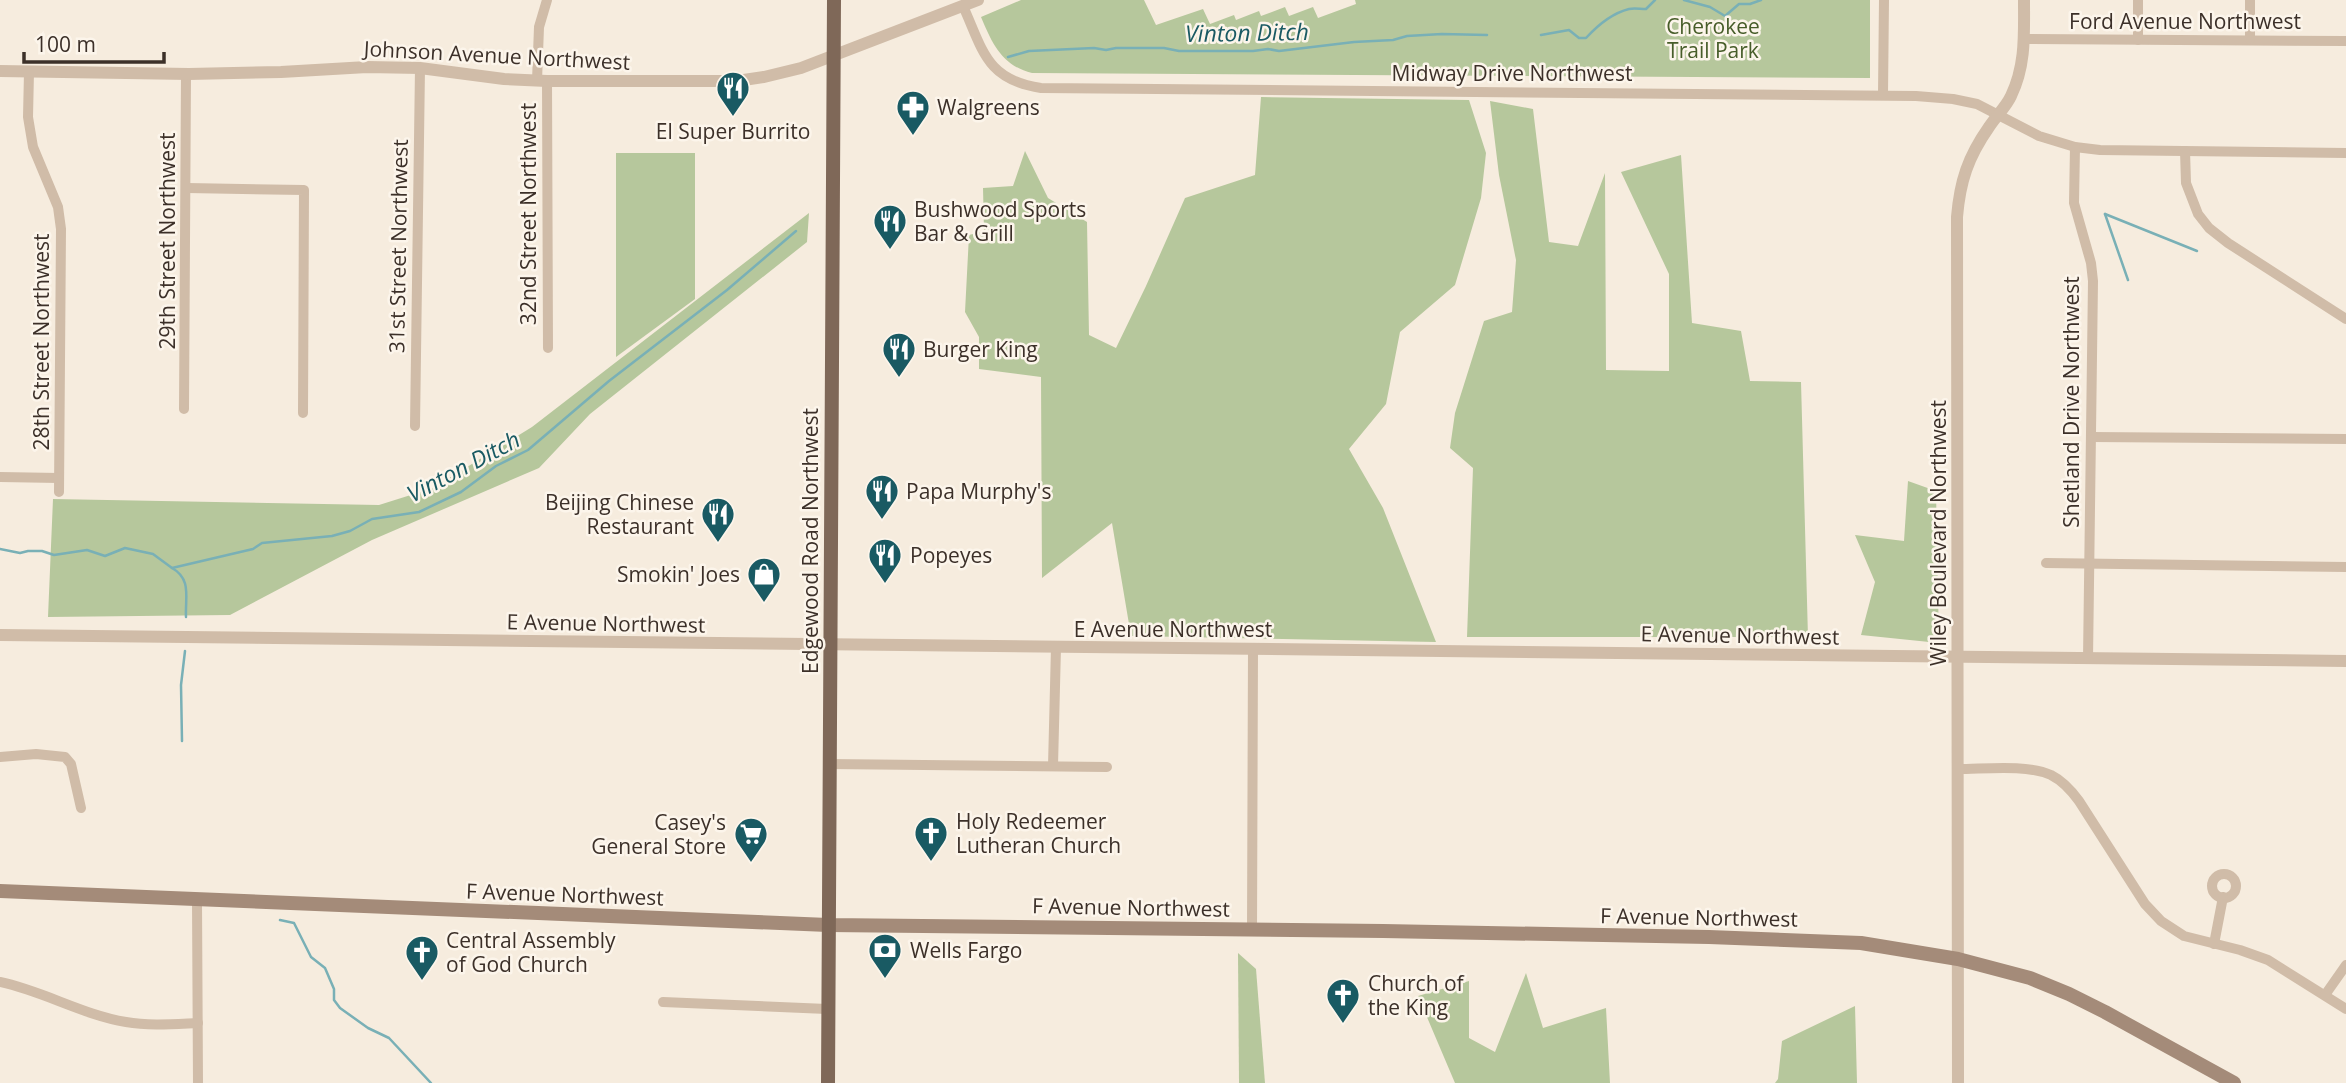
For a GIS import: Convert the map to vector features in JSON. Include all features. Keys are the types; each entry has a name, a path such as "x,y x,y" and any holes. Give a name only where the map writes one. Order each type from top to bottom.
{"main road":[{"name":"Edgewood Road Northwest","path":"828,1083 834,0"},
{"name":"F Avenue Northwest","path":"0,891 828,925 1252,930 1861,943 1958,959 2030,978 2105,1012 2234,1083"}],"street":[{"name":"32nd Street Northwest","path":"547,0 540,27 548,348"},
{"name":"Johnson Avenue Northwest","path":"0,71 186,74 281,72 364,66 420,68 542,81 737,81 783,73 978,0"},
{"path":"1884,0 1884,94"},
{"name":"Wiley Boulevard Northwest","path":"1958,1083 1957,218 1960,187 1966,164 2010,99 2017,82 2023,61 2024,0"},
{"path":"2138,0 2138,40"},
{"path":"2250,0 2250,40"},
{"name":"Midway Drive Northwest","path":"963,6 986,60 1007,78 1023,86 1041,88 1884,94 1953,99 1978,104 2039,136 2076,147 2100,150 2346,153"},
{"name":"Ford Avenue Northwest","path":"2024,39 2346,41"},
{"name":"31st Street Northwest","path":"415,426 420,68"},
{"name":"28th Street Northwest","path":"29,72 28,117 33,148 58,207 61,229 59,492"},
{"name":"29th Street Northwest","path":"184,409 186,74"},
{"name":"Shetland Drive Northwest","path":"2076,147 2074,203 2091,263 2093,281 2088,659"},
{"path":"2185,151 2186,183 2198,214 2209,228 2228,243 2346,318"},
{"path":"187,188 304,190 303,413"},
{"path":"2092,437 2346,439"},
{"path":"0,477 59,478"},
{"path":"2046,563 2346,567"},
{"name":"E Avenue Northwest","path":"0,635 2346,661"},
{"path":"1054,766 1056,647"},
{"path":"1252,930 1253,648"},
{"path":"0,757 36,754 65,757 71,764 81,807"},
{"path":"829,764 1107,766"},
{"path":"1958,769 2031,770 2051,775 2068,786 2146,904 2161,921 2184,936 2268,960 2346,1009"},
{"path":"2214,944 2223,897"},
{"path":"197,901 198,1083"},
{"path":"2325,995 2346,965"},
{"path":"0,982 22,986 103,1017 126,1022 198,1023"},
{"path":"663,1002 827,1009"}],"green space":[{"name":"Cherokee Trail Park","path":"1021,0 1144,0 1156,25 1203,9 1210,24 1234,15 1236,20 1259,11 1261,16 1285,7 1289,16 1313,7 1318,18 1356,4 1355,0 1870,0 1870,78 1032,73 1013,65 999,52 981,17"},
{"path":"1261,97 1469,100 1486,153 1481,198 1455,285 1400,332 1386,404 1349,449 1383,508 1436,642 1131,636 1112,523 1042,578 1041,377 979,369 979,337 965,312 969,235 984,231 983,188 1013,186 1025,151 1048,198 1087,222 1089,335 1116,348 1185,198 1255,175"},
{"path":"1490,101 1533,109 1549,242 1578,246 1605,173 1606,370 1669,371 1669,274 1621,172 1681,155 1692,323 1741,331 1750,381 1801,382 1808,637 1467,637 1473,468 1450,448 1455,413 1484,321 1512,312 1516,260 1499,175"},
{"path":"616,153 695,153 695,299 616,357"},
{"path":"809,213 807,242 590,414 539,468 372,540 230,615 48,617 53,499 379,505 433,488 532,427"},
{"path":"1908,481 1936,491 1939,643 1861,635 1875,582 1855,535 1904,541"},
{"path":"1238,953 1256,969 1265,1083 1239,1083"},
{"path":"1526,973 1543,1028 1606,1008 1610,1083 1455,1083 1418,996 1469,981 1469,1038 1495,1052"},
{"path":"1855,1006 1857,1083 1775,1083 1778,1079 1782,1041"}],"waterway":[{"name":"Vinton Ditch","path":"1541,35 1569,30 1579,38 1586,38 1617,14 1629,9 1646,9 1655,0"},
{"name":"Vinton Ditch","path":"1684,0 1710,7 1725,16 1739,4 1761,0"},
{"name":"Vinton Ditch","path":"1008,57 1029,51 1094,48 1279,51 1393,40 1407,36 1487,35"},
{"path":"2105,214 2197,251"},
{"path":"2105,214 2128,280"},
{"name":"Vinton Ditch","path":"0,549 20,553 42,551 54,555 87,550 105,556 125,548 153,554 172,568 253,549 262,543 332,536 350,531 372,519 419,512 461,492 496,466 528,450 609,381 727,290 796,231"},
{"path":"172,568 185,583 186,617"},
{"path":"182,741 181,685 185,651"},
{"path":"280,920 294,923 311,957 325,968 334,989 334,1000 340,1008 368,1028 389,1038 431,1083"}],"place":[{"name":"El Super Burrito","path":"733,118"},
{"name":"Walgreens","path":"913,137"},
{"name":"Bushwood Sports Bar & Grill","path":"890,251"},
{"name":"Burger King","path":"899,379"},
{"name":"Papa Murphy's","path":"882,521"},
{"name":"Beijing Chinese Restaurant","path":"718,544"},
{"name":"Popeyes","path":"885,585"},
{"name":"Smokin' Joes","path":"764,604"},
{"name":"Holy Redeemer Lutheran Church","path":"931,863"},
{"name":"Casey's General Store","path":"751,864"},
{"name":"Wells Fargo","path":"885,980"},
{"name":"Central Assembly of God Church","path":"422,982"},
{"name":"Church of the King","path":"1343,1025"}]}
